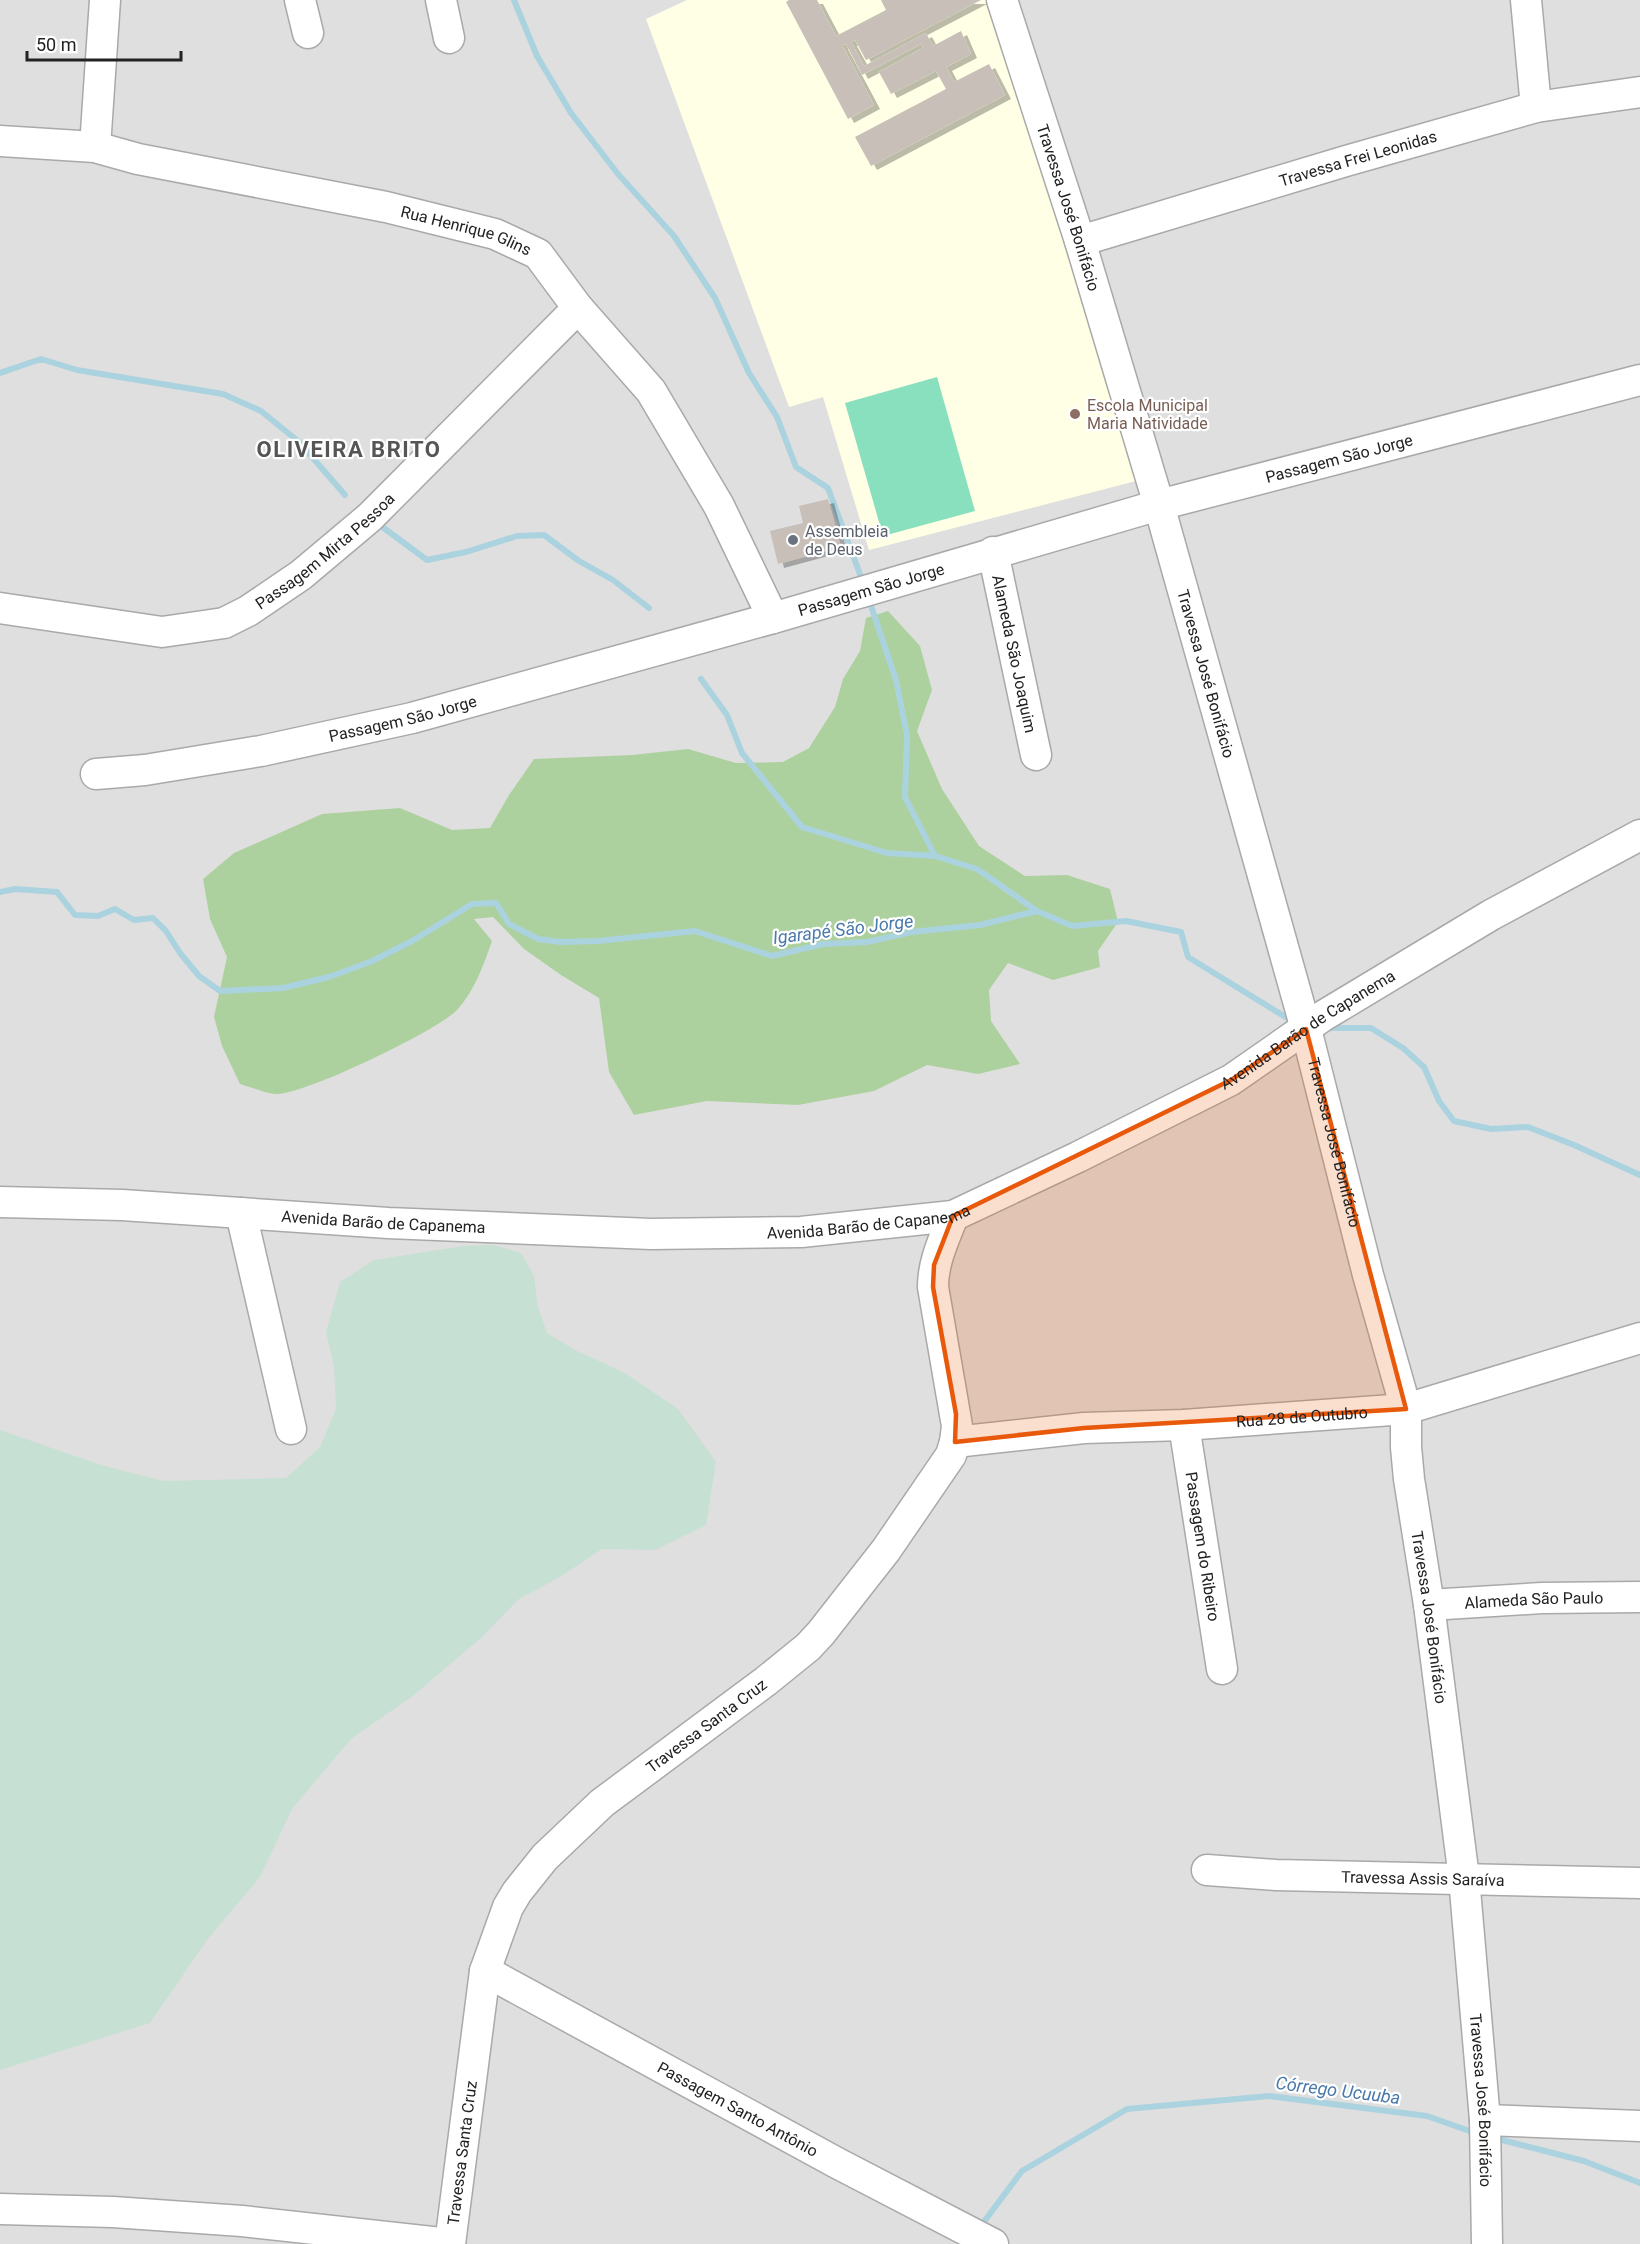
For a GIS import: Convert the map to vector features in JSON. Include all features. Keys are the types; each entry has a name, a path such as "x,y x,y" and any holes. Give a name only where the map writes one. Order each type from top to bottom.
{"street":[{"path":"96,147 105,0"},
{"path":"300,0 308,33"},
{"path":"441,0 449,38"},
{"name":"Travessa José Bonifácio","path":"1002,0 1080,241 1159,505 1306,1029 1368,1275 1406,1409 1409,1479 1429,1605 1464,1878 1485,2120 1486,2244"},
{"path":"1526,0 1536,107"},
{"name":"Travessa Frei Leonidas","path":"1080,241 1346,160 1536,107 1640,92"},
{"name":"Rua Henrique Glins","path":"0,141 96,147 138,159 386,207 495,234 538,254 578,308 651,391 719,506 773,618"},
{"name":"Passagem Mirta Pessoa","path":"0,608 162,632 224,623 248,611 301,575 370,517 578,308"},
{"name":"Passagem São Jorge","path":"96,774 145,770 261,751 412,718 773,618 1159,505 1640,380"},
{"name":"Alameda São Joaquim","path":"993,552 1036,755"},
{"name":"Avenida Barão de Capanema","path":"0,1202 122,1205 388,1223 651,1234 801,1232 953,1216 1078,1157 1231,1080 1306,1029 1491,915 1640,835"},
{"path":"241,1213 291,1429"},
{"name":"Travessa Santa Cruz","path":"450,2244 485,1971 508,1907 530,1873 602,1803 808,1647 840,1610 885,1550 951,1455 956,1442 956,1414 933,1287 934,1265 953,1216"},
{"name":"Rua 28 de Outubro","path":"956,1442 1084,1428 1184,1425 1406,1409 1640,1338"},
{"name":"Passagem do Ribeiro","path":"1184,1425 1222,1669"},
{"name":"Alameda São Paulo","path":"1429,1605 1553,1598 1640,1597"},
{"name":"Travessa Assis Saraíva","path":"1207,1870 1276,1875 1640,1883"},
{"name":"Passagem Santo Antônio","path":"485,1971 837,2163 993,2244"},
{"path":"1485,2120 1640,2126"},
{"path":"0,2209 113,2212 243,2221 450,2244"}],"highlighted area":[{"path":"1306,1029 1406,1409 1084,1428 955,1442 956,1414 933,1287 934,1265 953,1216 1231,1080"}],"shaded area":[{"path":"0,0 1640,0 1640,2244 0,2244"},
{"path":"687,0 990,0 1136,481 869,550 823,397 789,407 646,19"},
{"path":"493,1245 521,1253 534,1276 538,1307 547,1333 575,1350 625,1373 678,1409 716,1462 706,1525 655,1550 602,1549 560,1577 519,1599 481,1638 414,1695 351,1739 292,1809 260,1877 207,1940 150,2023 0,2070 0,1430 101,1465 164,1481 286,1478 320,1447 336,1409 334,1367 326,1332 340,1282 374,1260 463,1246"}],"green space":[{"path":"937,377 975,511 883,536 845,403"},
{"path":"888,611 920,646 932,690 917,731 942,789 979,846 1025,876 1067,875 1110,889 1118,922 1098,951 1100,967 1053,980 1008,963 989,990 991,1021 1020,1064 978,1074 927,1065 874,1091 798,1105 707,1101 634,1115 609,1072 599,998 524,949 493,917 474,919 492,941 469,995 445,1020 369,1061 290,1092 275,1094 240,1084 222,1046 214,1017 227,957 210,919 203,879 234,853 322,814 400,808 452,830 490,828 534,759 632,755 688,749 736,763 783,762 809,748 835,707 843,679 860,651 866,618"}],"building":[{"path":"789,0 817,0 836,36 886,10 881,0 981,0 866,60 855,40 851,42 864,66 926,33 933,46 961,31 971,54 946,67 954,82 989,64 1005,95 871,166 855,137 946,89 936,71 891,94 879,72 923,48 921,44 862,75 846,44 842,45 874,105 848,119 786,2"},
{"path":"828,499 841,547 778,564 770,531 803,523 799,506"}],"waterway":[{"path":"514,0 537,56 571,113 618,174 674,236 715,298 749,373 777,417 796,467 828,488 861,577"},
{"path":"0,373 41,359 77,370 223,394 261,411 299,442 345,495"},
{"path":"377,523 427,560 466,552 517,536 544,535 579,561 613,580 649,608"},
{"path":"869,600 896,680 907,735 905,797 935,856 977,869 1037,911"},
{"path":"701,679 727,715 742,753 802,827 887,853 935,856"},
{"name":"Igarapé São Jorge","path":"0,892 15,889 57,892 75,915 98,916 115,909 134,920 153,918 166,931 199,976 220,991 283,988 329,977 370,962 412,941 472,904 496,903 509,924 538,939 560,942 598,941 695,931 772,956 823,944 867,942 912,932 980,925 1037,911 1072,926 1126,921 1181,932 1188,957 1292,1021"},
{"name":"Igarapé São Jorge","path":"1325,1028 1371,1028 1403,1048 1424,1067 1439,1101 1454,1121 1491,1129 1528,1127 1640,1175"},
{"name":"Córrego Ucuuba","path":"980,2227 1022,2171 1127,2109 1269,2096 1427,2116 1478,2134"},
{"name":"Córrego Ucuuba","path":"1494,2138 1584,2161 1640,2183"}],"place":[{"name":"Escola Municipal Maria Natividade","path":"1075,414"},
{"name":"Assembleia de Deus","path":"793,540"}],"district":[{"name":"OLIVEIRA BRITO","path":"349,449"}]}
